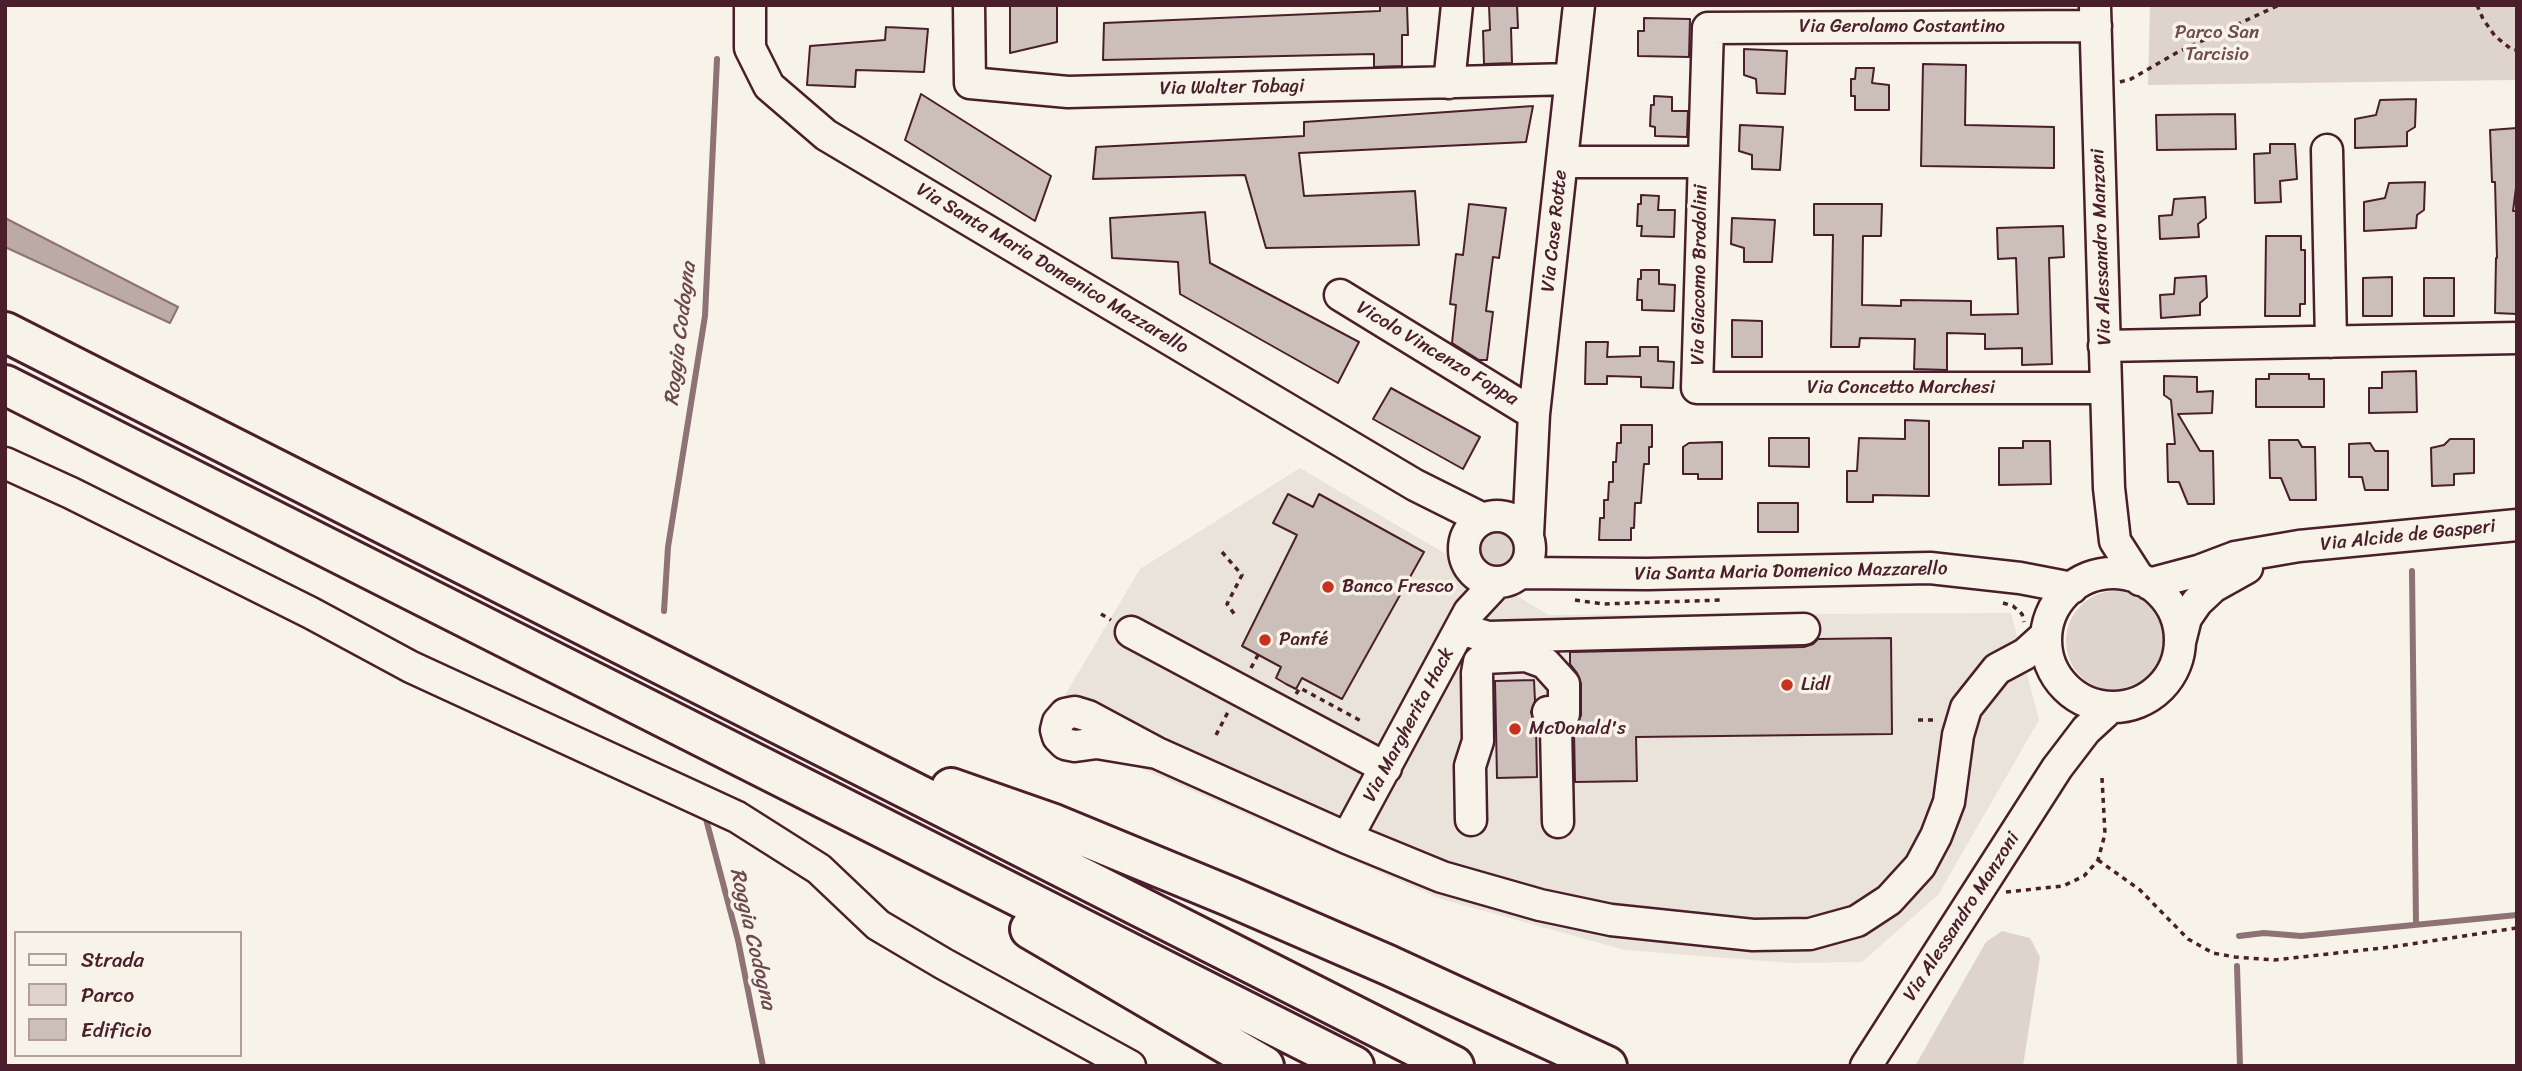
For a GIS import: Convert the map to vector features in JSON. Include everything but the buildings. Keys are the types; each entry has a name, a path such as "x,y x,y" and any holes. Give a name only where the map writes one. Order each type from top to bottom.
{"highway":[{"path":"5,332 1454,1066"},
{"path":"5,385 1354,1066"},
{"path":"807,738 1079,835 1388,965 1606,1066"},
{"path":"787,780 988,904 1264,1066"}],"street":[{"name":"Via Santa Maria Domenico Mazzarello","path":"750,5 750,48 769,86 826,135 1415,485 1486,518"},
{"name":"Via Walter Tobagi","path":"969,5 970,83 1068,92 1571,79"},
{"path":"1449,83 1457,5"},
{"name":"Via Case Rotte","path":"1528,537 1534,414 1579,5"},
{"name":"Via Gerolamo Costantino","path":"1708,28 1811,16 2096,15"},
{"name":"Via Alessandro Manzoni","path":"2096,15 2109,488 2115,541 2144,582"},
{"name":"Via Giacomo Brodolini","path":"1697,388 1708,28"},
{"path":"2327,150 2331,342"},
{"name":"Via Giacomo Brodolini","path":"1562,162 1703,162"},
{"name":"Vicolo Vincenzo Foppa","path":"1340,295 1534,414"},
{"path":"2104,346 2517,338"},
{"name":"Via Concetto Marchesi","path":"1697,388 2106,388"},
{"name":"Via Case Rotte","path":"1486,518 1510,499 1531,456"},
{"path":"5,463 71,493 423,672 737,817 819,869 878,925 1130,1066"},
{"name":"Via Santa Maria Domenico Mazzarello","path":"1415,485 1446,517 1488,568 1634,574 1930,568 2076,585"},
{"name":"Via Alessandro Manzoni","path":"2076,585 2090,569 2098,550 2109,488"},
{"path":"1486,518 1511,518 1528,537 1529,559 1488,568 1469,531 1486,518"},
{"name":"Via Alcide de Gasperi","path":"2144,582 2198,571 2235,557 2299,547 2517,525"},
{"name":"Via Santa Maria Domenico Mazzarello","path":"1528,537 1564,564 1595,572"},
{"name":"Via Alcide de Gasperi","path":"2180,642 2191,610 2213,587 2236,573 2299,547"},
{"path":"1488,568 1465,620 1488,637 1804,629"},
{"path":"2110,573 2127,575 2144,582 2162,595 2172,608 2178,624 2180,642 2174,668 2159,689 2139,702 2112,707 2085,701 2061,682 2049,659 2047,633 2054,609 2076,585 2110,573"},
{"name":"Via Santa Maria Domenico Mazzarello","path":"1987,575 2026,598 2047,633"},
{"name":"Via Margherita Hack","path":"1347,838 1465,620"},
{"path":"1130,632 1386,768"},
{"path":"1157,753 1347,838 1442,877 1540,905 1599,918 1754,935 1810,934 1857,921 1889,900 1920,866 1936,836 1949,802 1958,735 1966,708 1997,669 2025,654 2047,633"},
{"path":"1471,820 1470,766 1478,741 1479,663 1484,659 1526,656 1545,663 1564,684 1564,714 1556,728 1558,821"},
{"path":"1985,681 2018,675 2061,682"},
{"name":"Via Alessandro Manzoni","path":"2057,768 2066,723 2061,682"},
{"name":"Via Alessandro Manzoni","path":"1866,1066 2057,768 2086,730 2112,707"}],"path":[{"path":"2109,85 2132,79 2178,52 2279,5"},
{"path":"2477,5 2495,36 2511,49 2517,50"},
{"path":"1222,552 1242,575 1227,604 1234,615"},
{"path":"1976,895 2063,886 2084,876 2098,860 2105,834 2102,778"},
{"path":"2098,860 2140,890 2188,939 2213,953 2235,957 2274,960 2517,929"}],"shaded area":[{"path":"5,218 178,307 170,323 5,247"},
{"path":"1300,468 1549,615 2011,613 2039,720 1938,895 1862,962 1791,963 1625,950 1441,899 1124,761 1070,756 1046,727 1140,569"}],"green space":[{"name":"Parco San Tarcisio","path":"2150,5 2517,5 2517,80 2148,85"},
{"path":"1500,526 1515,533 1522,548 1515,563 1500,570 1485,563 1478,548 1485,533"},
{"path":"2116,591 2135,595 2151,606 2162,622 2166,641 2162,660 2151,676 2135,687 2116,691 2097,687 2081,676 2070,660 2066,641 2070,622 2081,606 2097,595"},
{"path":"2002,931 2030,938 2040,957 2023,1066 1915,1066 1986,942"}],"waterway":[{"name":"Roggia Codogna","path":"664,611 668,547 705,316 717,59"},
{"path":"2412,571 2416,924"},
{"name":"Roggia Codogna","path":"706,819 738,940 763,1066"},
{"path":"2239,936 2264,933 2301,936 2517,915"},
{"path":"2237,966 2240,1066"}],"place":[{"name":"Banco Fresco","path":"1328,587"},
{"name":"Panfé","path":"1265,640"},
{"name":"Lidl","path":"1787,685"},
{"name":"McDonald's","path":"1515,729"}]}
